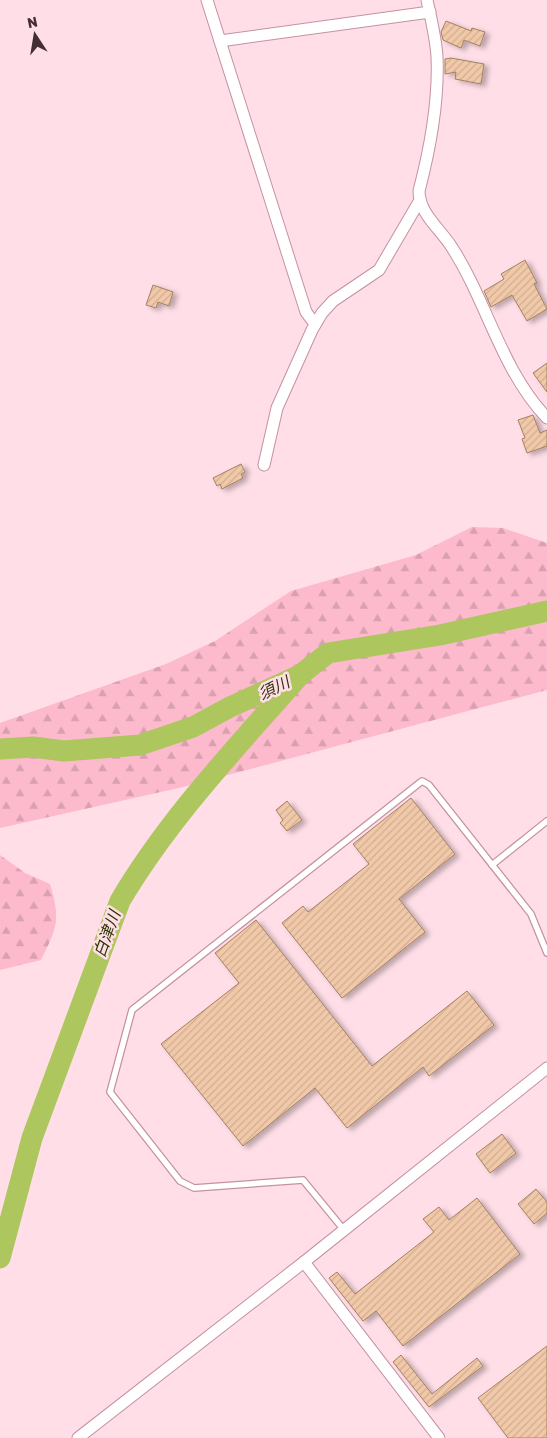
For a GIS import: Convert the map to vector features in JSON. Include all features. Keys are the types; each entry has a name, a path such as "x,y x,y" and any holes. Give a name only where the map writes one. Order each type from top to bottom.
{"street":[{"path":"207,0 306,312 315,324"},
{"path":"427,0 435,38 437,70 434,113 419,192 420,200 423,208 457,256 523,389 547,418"},
{"path":"220,41 430,12"},
{"path":"264,465 277,408 303,346 315,324 332,301 379,270 414,207 420,200"},
{"path":"78,1438 304,1262 547,1068"},
{"path":"304,1262 439,1438"}],"lane":[{"path":"344,1230 303,1180 194,1188 180,1181 110,1092 132,1010 422,780 429,785 530,914 547,953"},
{"path":"492,864 547,821"}],"green space":[{"path":"472,527 503,528 547,543 547,690 183,787 0,828 0,723 166,664 215,641 291,591 416,555"},
{"path":"0,855 25,873 50,884 55,907 56,924 51,940 41,960 0,970"}],"building":[{"path":"446,21 471,31 472,28 485,32 480,46 464,40 461,48 443,40 441,32"},
{"path":"451,58 484,64 481,84 455,79 456,72 445,74 445,59"},
{"path":"525,260 537,283 534,284 547,309 527,321 512,295 491,307 484,291 504,279 501,274"},
{"path":"153,285 173,292 169,306 158,302 156,308 146,305"},
{"path":"547,363 547,392 533,373"},
{"path":"533,415 540,433 547,430 547,446 527,453 522,439 525,438 518,420"},
{"path":"241,464 245,472 241,474 243,478 222,489 220,484 217,486 213,478"},
{"path":"411,798 455,854 399,899 425,932 342,998 282,923 303,906 308,912 369,864 353,844"},
{"path":"287,801 302,820 287,831 280,823 283,820 276,810"},
{"path":"256,920 372,1066 467,991 494,1025 429,1076 423,1067 347,1128 315,1088 243,1146 161,1044 239,983 215,953"},
{"path":"502,1134 516,1153 490,1173 476,1154"},
{"path":"536,1189 547,1202 547,1213 534,1224 518,1204"},
{"path":"477,1198 520,1254 403,1346 376,1311 363,1321 329,1278 337,1272 355,1294 434,1232 423,1219 439,1207 449,1220"},
{"path":"547,1346 547,1438 508,1438 478,1398"},
{"path":"401,1355 432,1394 477,1358 483,1366 429,1407 393,1362"}],"waterway":[{"name":"須川","path":"0,749 33,747 64,751 140,745 193,727 230,707 300,675 328,653 440,635 547,611"},
{"name":"白津川","path":"0,1258 32,1138 120,901 139,870 204,784 300,675"}]}
